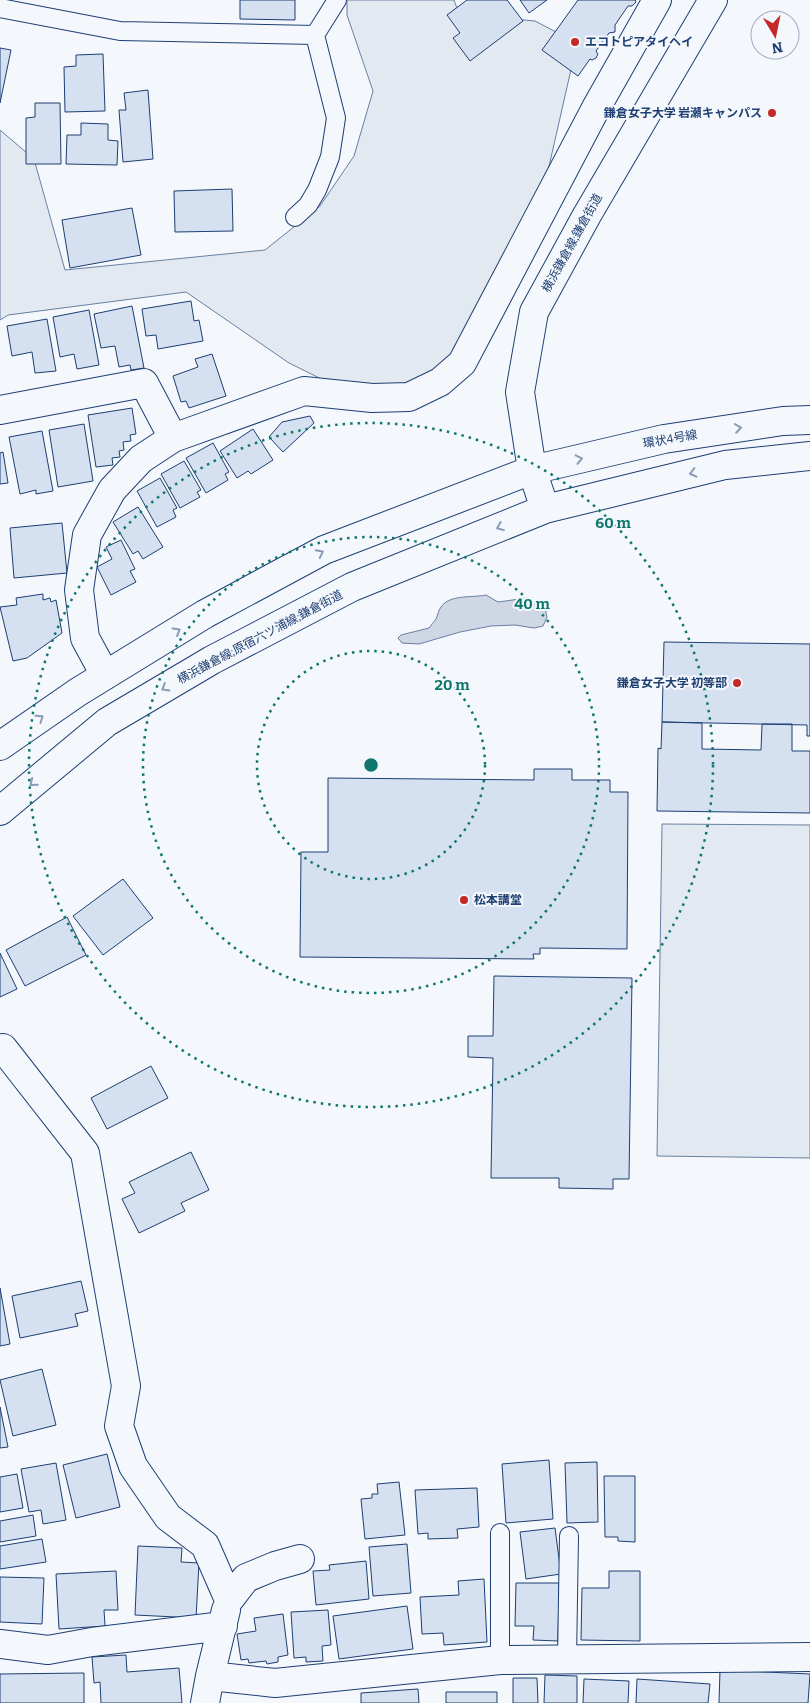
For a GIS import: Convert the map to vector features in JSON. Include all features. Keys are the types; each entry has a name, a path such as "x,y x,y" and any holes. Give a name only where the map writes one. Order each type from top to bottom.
{"street":[{"path":"106,675 85,638 79,590 87,535 112,490 141,459 173,438 304,391 372,398 409,397 440,382 462,363 596,108 657,0"},
{"name":"横浜鎌倉線;鎌倉街道","path":"545,509 532,470 520,392 534,312 586,215 713,0"},
{"path":"0,410 144,383 173,438"},
{"name":"環状4号線","path":"532,470 664,439 783,422 810,420"},
{"path":"545,509 725,465 810,456"},
{"path":"0,746 78,692 205,614 324,550 532,470"},
{"name":"横浜鎌倉線;原宿六ツ浦線;鎌倉街道","path":"0,811 108,722 212,660 352,587 545,509"},
{"path":"0,1049 4,1048 85,1153 126,1386 119,1426 134,1466 168,1517 205,1546 228,1600"},
{"path":"205,1703 228,1600 246,1578 275,1566 300,1559"},
{"path":"0,1644 48,1650 92,1642 223,1626"},
{"path":"210,1676 275,1683 500,1660 810,1657"}],"lane":[{"path":"295,217 308,205 317,190 330,157 336,118 315,35 336,0"},
{"path":"0,8 120,30 315,35"},
{"path":"500,1533 500,1660"},
{"path":"567,1660 569,1536"}],"shaded area":[{"path":"347,0 454,0 459,14 535,21 577,43 545,184 446,385 370,403 289,363 186,292 8,315 0,320 0,130 34,159 65,270 265,250 320,206 354,156 373,91 347,15"},
{"path":"486,595 498,602 527,598 545,608 547,617 543,626 534,628 515,625 491,626 460,632 419,644 402,643 398,638 401,635 429,628 436,619 441,607 450,600"},
{"path":"662,824 810,825 810,1158 657,1156"}],"building":[{"path":"240,0 295,0 295,20 240,19"},
{"path":"467,0 507,0 523,21 470,61 453,38 460,33 447,15"},
{"path":"520,0 547,0 529,13"},
{"name":"エコトピアタイヘイ","path":"578,0 635,0 636,2 632,6 628,6 615,25 615,32 609,33 596,51 598,54 596,58 590,59 578,76 542,50"},
{"path":"0,48 11,50 0,103"},
{"path":"103,54 105,111 65,112 64,67 76,66 76,55"},
{"path":"148,90 153,159 123,162 119,110 126,110 124,93"},
{"path":"35,103 60,103 61,164 26,164 26,118 35,117"},
{"path":"81,123 108,124 108,140 118,141 117,165 66,164 67,135 81,135"},
{"path":"232,189 233,231 175,232 174,191"},
{"path":"132,208 141,255 70,268 62,220"},
{"path":"191,301 194,321 199,320 203,341 158,349 156,335 146,336 142,309"},
{"path":"132,306 144,368 131,370 130,365 119,367 115,346 101,348 94,314"},
{"path":"89,310 99,365 77,369 74,354 60,357 53,317"},
{"path":"47,319 56,371 35,373 32,352 12,356 7,326"},
{"path":"212,354 226,396 189,408 186,401 181,402 173,376 198,367 195,359"},
{"path":"132,408 136,434 130,435 131,441 123,442 124,450 119,451 120,457 112,458 113,465 96,467 88,415"},
{"path":"310,416 314,423 283,452 269,437 282,422"},
{"path":"84,424 93,481 58,487 49,430"},
{"path":"253,429 273,460 251,474 248,471 237,478 220,451"},
{"path":"42,431 53,491 36,494 36,490 20,494 9,437"},
{"path":"213,443 229,472 225,474 228,480 206,493 186,458"},
{"path":"3,452 8,483 0,484 0,453"},
{"path":"184,461 201,490 197,492 200,497 180,508 161,474"},
{"path":"160,478 177,508 173,510 176,517 157,527 137,491"},
{"path":"138,507 163,547 143,559 138,551 133,554 113,522"},
{"path":"62,523 67,573 14,578 10,528"},
{"path":"121,540 135,569 130,571 136,582 111,595 97,567 112,559 106,547"},
{"path":"43,594 43,600 50,598 51,602 56,600 62,633 27,658 13,661 0,607 17,605 16,598"},
{"name":"鎌倉女子大学 初等部","path":"664,642 810,644 810,736 807,736 807,725 662,722"},
{"name":"鎌倉女子大学 初等部","path":"662,722 702,723 702,749 761,750 762,724 792,724 792,751 810,751 810,813 657,811 658,748 661,749"},
{"name":"松本講堂","path":"534,769 572,769 572,780 610,780 610,792 628,792 627,949 540,948 540,954 533,954 534,959 300,957 301,852 328,852 328,778 534,780"},
{"path":"123,879 153,918 103,955 73,916"},
{"path":"67,917 86,955 25,986 6,950"},
{"path":"0,953 17,989 0,997"},
{"path":"494,976 632,978 629,1179 613,1179 613,1189 559,1188 559,1178 491,1178 493,1058 468,1057 468,1036 493,1036"},
{"path":"151,1066 168,1098 107,1129 91,1098"},
{"path":"191,1152 209,1190 181,1203 185,1211 139,1233 122,1199 135,1193 129,1182"},
{"path":"81,1281 88,1311 75,1314 78,1326 20,1338 12,1296"},
{"path":"0,1288 10,1344 0,1346"},
{"path":"42,1369 56,1425 13,1436 0,1380"},
{"path":"0,1407 8,1447 0,1448"},
{"path":"107,1454 120,1507 76,1518 63,1465"},
{"path":"549,1460 553,1519 506,1523 502,1464"},
{"path":"597,1462 598,1522 567,1523 565,1463"},
{"path":"56,1463 66,1520 43,1524 41,1510 29,1512 21,1469"},
{"path":"17,1474 23,1508 0,1512 0,1477"},
{"path":"604,1476 635,1476 635,1542 618,1541 618,1537 605,1537"},
{"path":"399,1482 405,1535 365,1539 361,1499 372,1498 372,1494 378,1494 377,1484"},
{"path":"477,1488 479,1527 457,1529 458,1538 428,1539 428,1533 418,1534 415,1490"},
{"path":"33,1515 36,1536 0,1542 0,1521"},
{"path":"555,1528 561,1574 526,1579 520,1532"},
{"path":"42,1539 46,1562 0,1569 0,1546"},
{"path":"407,1544 411,1593 373,1596 369,1547"},
{"path":"138,1546 182,1548 181,1562 199,1563 196,1618 135,1615"},
{"path":"366,1561 369,1599 316,1605 313,1571 330,1570 329,1565"},
{"path":"116,1571 118,1610 104,1610 105,1626 59,1629 56,1574"},
{"path":"609,1571 640,1571 640,1641 581,1640 582,1588 609,1588"},
{"path":"0,1577 44,1578 42,1624 0,1622"},
{"path":"484,1579 487,1642 444,1645 443,1633 422,1634 420,1597 459,1595 458,1581"},
{"path":"516,1583 559,1583 558,1641 533,1640 534,1626 515,1626"},
{"path":"407,1606 413,1649 339,1659 333,1616"},
{"path":"328,1610 331,1645 322,1646 323,1661 306,1662 306,1657 294,1658 291,1612"},
{"path":"283,1614 288,1655 278,1657 278,1662 267,1664 266,1661 249,1663 248,1659 241,1660 237,1634 256,1631 254,1618"},
{"path":"126,1655 127,1672 179,1668 182,1703 101,1703 100,1682 94,1683 92,1657"},
{"path":"720,1670 810,1674 808,1703 719,1703"},
{"path":"84,1673 84,1703 0,1703 0,1674"},
{"path":"545,1675 577,1676 577,1703 544,1703"},
{"path":"513,1678 537,1678 538,1703 513,1703"},
{"path":"584,1679 629,1681 628,1703 583,1703"},
{"path":"637,1679 710,1684 708,1703 636,1703"},
{"path":"418,1689 419,1703 361,1703 361,1693"},
{"path":"446,1692 497,1692 497,1703 446,1703"}],"place":[{"name":"エコトピアタイヘイ","path":"575,42"},
{"name":"鎌倉女子大学 岩瀬キャンパス","path":"772,113"},
{"name":"鎌倉女子大学 初等部","path":"737,683"},
{"name":"松本講堂","path":"464,900"}]}
